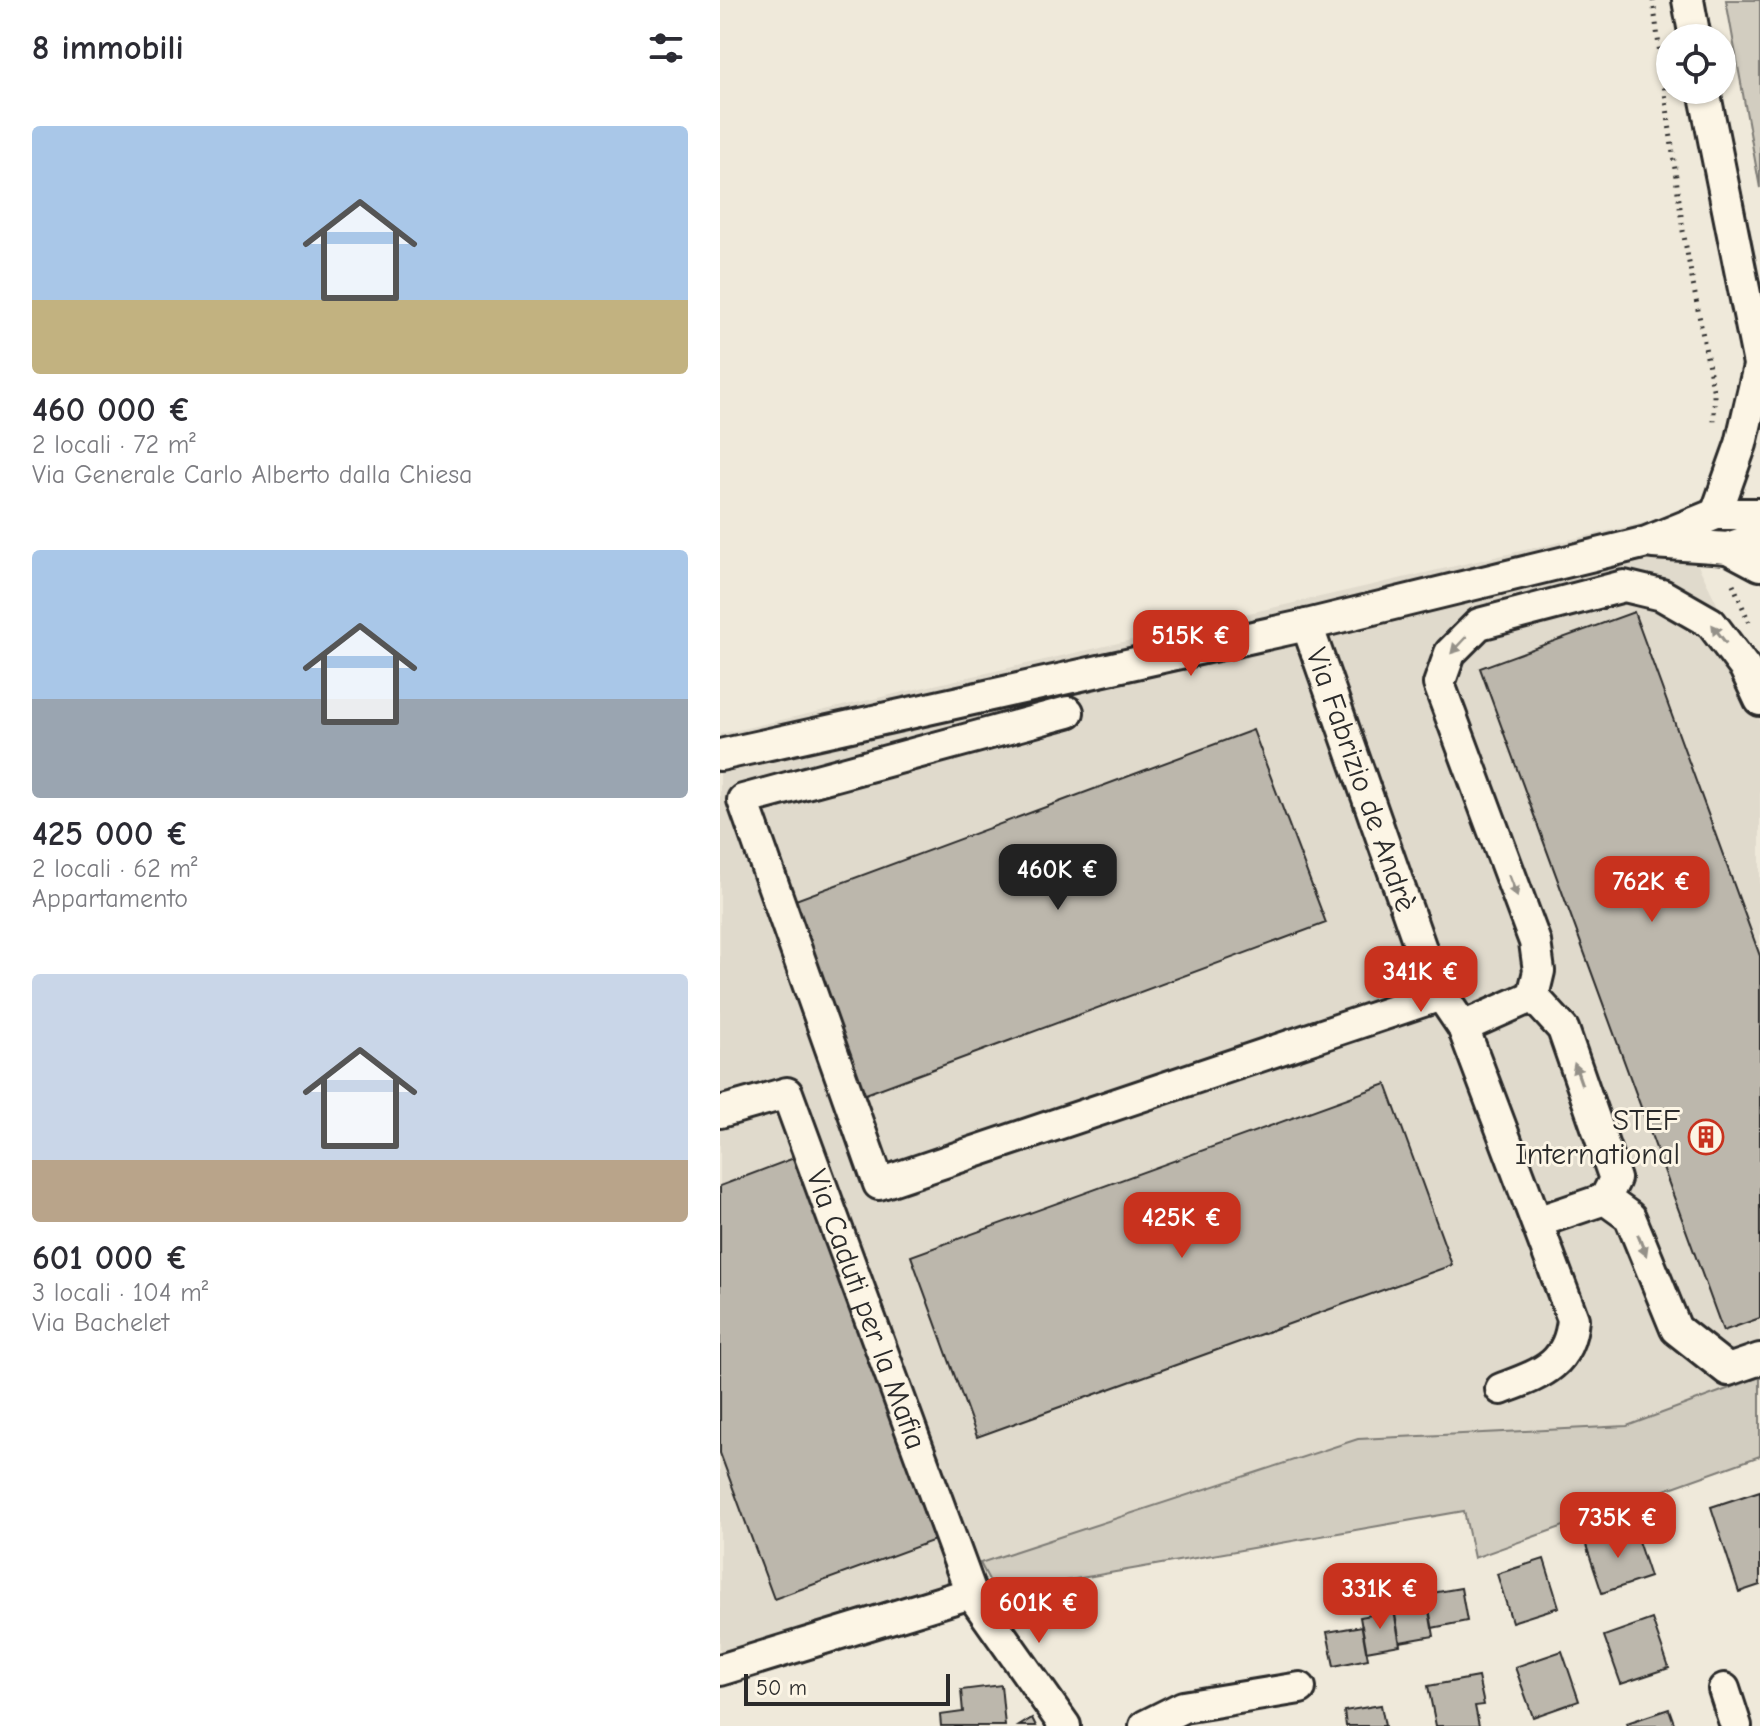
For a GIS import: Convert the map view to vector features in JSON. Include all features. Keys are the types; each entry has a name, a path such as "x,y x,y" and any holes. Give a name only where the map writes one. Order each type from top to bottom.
{"street":[{"path":"1688,0 1692,24"},
{"path":"1707,104 1760,368 1741,444 1716,514"},
{"path":"720,755 1307,625 1647,542 1716,514 1760,514"},
{"path":"1647,542 1728,548 1760,537"},
{"path":"1728,548 1760,565"},
{"path":"1533,996 1539,971 1535,942 1439,684 1450,653 1479,624 1624,586 1662,595 1711,623 1745,668 1760,700"},
{"name":"Via Fabrizio de Andrè","path":"1307,625 1433,983 1463,1027 1573,1319 1571,1340 1542,1374 1501,1389"},
{"path":"1068,712 743,800 879,1184 1441,995"},
{"path":"1463,1027 1533,996"},
{"path":"1533,996 1563,1029 1615,1179 1605,1199 1537,1222"},
{"name":"Via Caduti per la Mafia","path":"720,1112 787,1093 971,1593"},
{"path":"1605,1199 1630,1217 1676,1329 1728,1370 1760,1359"},
{"path":"720,1670 971,1593 1065,1726"},
{"path":"1145,1726 1183,1707 1300,1688"},
{"path":"1724,1689 1736,1726"}],"path":[{"path":"1653,0 1683,231 1714,394 1715,425"},
{"path":"1728,548 1729,575 1750,625"}],"shaded area":[{"path":"1726,0 1760,0 1760,188 1736,55 1736,24 1730,24"},
{"path":"1674,516 1760,692 1760,1377 1627,1426 1358,1439 981,1563 966,1605 720,1685 720,734"},
{"path":"1760,1377 1760,1456 1474,1558 1464,1511 1047,1584 1005,1610 980,1563 1358,1439 1627,1426"}],"building":[{"name":"STEF International","path":"1634,612 1760,956 1760,1318 1723,1331 1480,668"},
{"path":"1253,730 1326,923 863,1095 790,902"},
{"path":"1386,1084 1452,1265 977,1437 911,1256"},
{"path":"794,1158 935,1540 774,1599 720,1453 720,1186"},
{"path":"1760,1491 1760,1585 1739,1592 1711,1507"},
{"path":"1633,1526 1650,1577 1602,1593 1585,1542"},
{"path":"1544,1559 1559,1607 1512,1622 1497,1574"},
{"path":"1461,1588 1467,1621 1432,1628 1426,1594"},
{"path":"1428,1603 1434,1636 1400,1642 1394,1609"},
{"path":"1394,1611 1400,1645 1366,1651 1360,1617"},
{"path":"1652,1619 1669,1668 1621,1684 1604,1636"},
{"path":"1362,1626 1368,1659 1334,1666 1327,1632"},
{"path":"1562,1651 1579,1701 1533,1717 1515,1667"},
{"path":"1478,1677 1484,1705 1475,1706 1479,1726 1436,1726 1428,1686"},
{"path":"1001,1685 1005,1726 941,1726 940,1715 963,1712 961,1690"},
{"path":"1381,1705 1385,1726 1346,1726 1344,1711"},
{"path":"1669,1709 1675,1726 1628,1726 1627,1723"},
{"path":"1032,1718 1036,1726 1019,1726"}],"place":[{"name":"STEF International","path":"1706,1137"}]}
